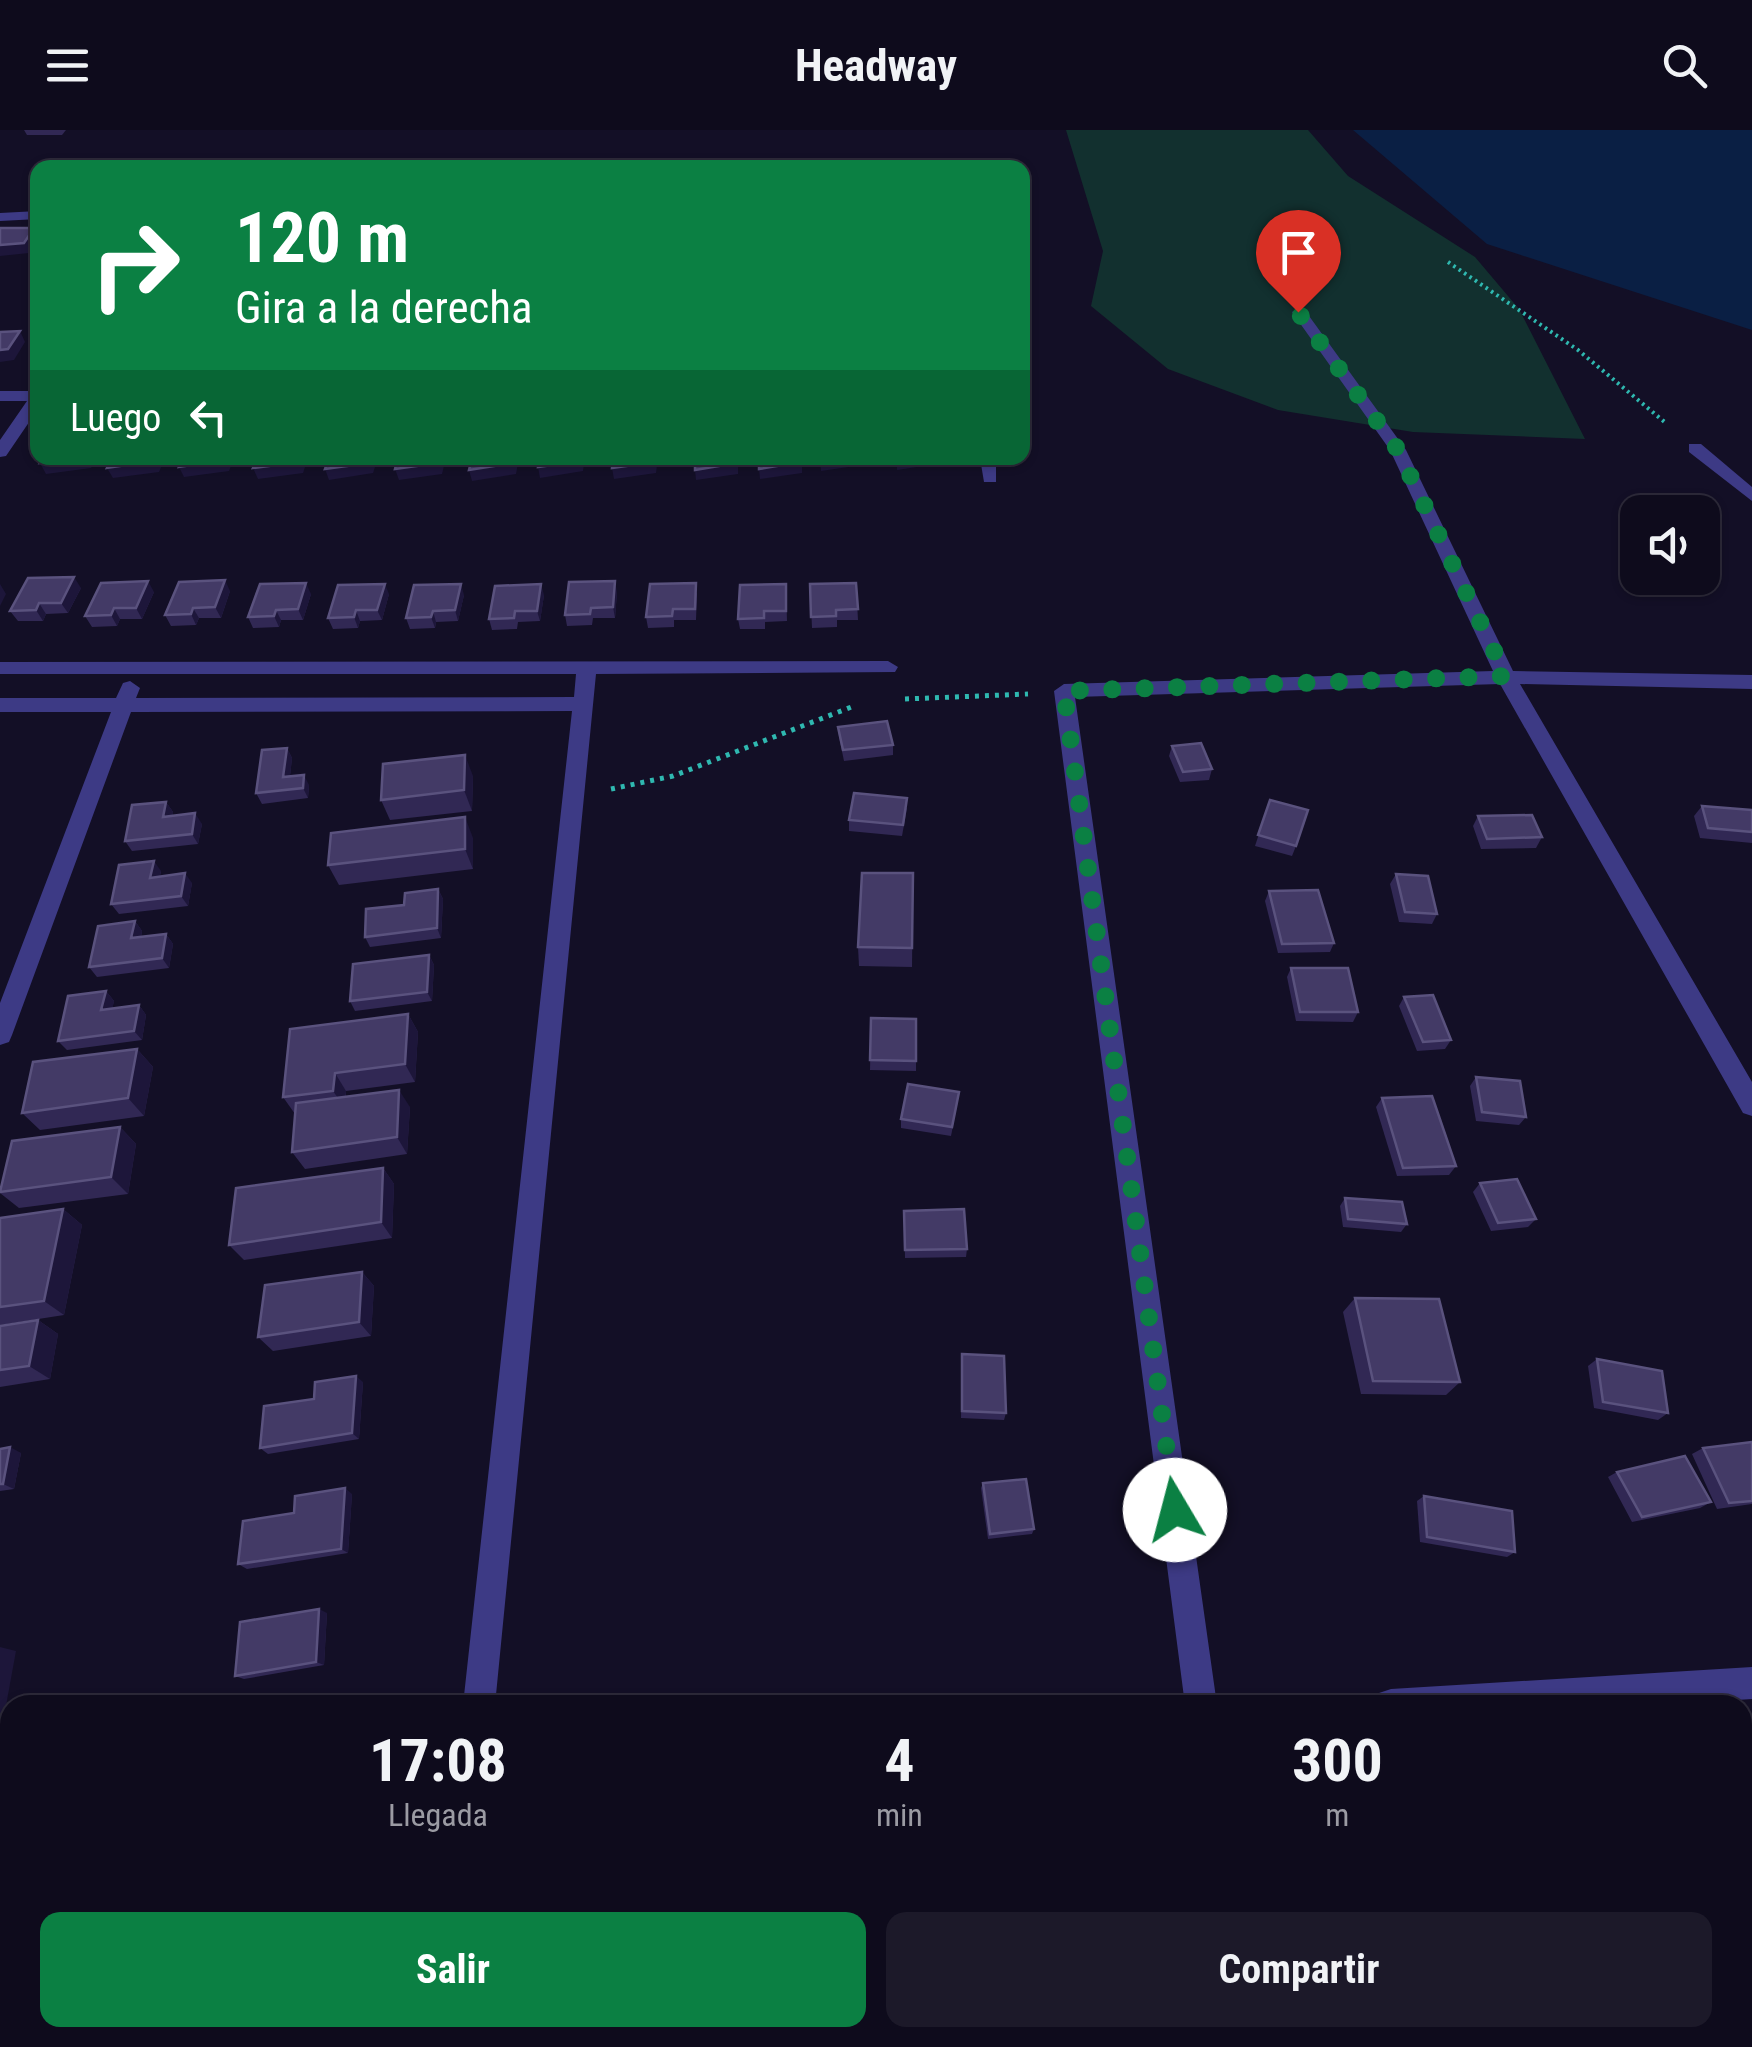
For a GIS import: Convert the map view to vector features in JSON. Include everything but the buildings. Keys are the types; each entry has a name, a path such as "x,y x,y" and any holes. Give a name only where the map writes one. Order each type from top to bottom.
{"street":[{"path":"0,216 30,216"},
{"path":"1298,312 1398,450 1506,676 1752,1105"},
{"path":"0,396 30,396"},
{"path":"0,452 30,408"},
{"path":"1695,448 1752,496"},
{"path":"989,465 990,478"},
{"path":"0,668 888,666"},
{"path":"481,1695 587,667"},
{"path":"0,1035 138,668"},
{"path":"1200,1695 1064,691 1506,676 1752,682"},
{"path":"0,704 583,704"},
{"path":"1555,1695 1752,1683"}],"path":[{"path":"1448,262 1578,350 1695,448"},
{"path":"890,699 1064,691"},
{"path":"573,797 673,776 856,705"}],"green space":[{"path":"1066,130 1308,130 1348,176 1475,257 1519,309 1585,439 1413,432 1278,410 1168,369 1091,306 1103,251"}],"water":[{"path":"1353,130 1752,130 1752,330 1487,244"}],"route":[{"path":"1175,1510 1064,691 1506,676 1398,450 1298,312"}]}
